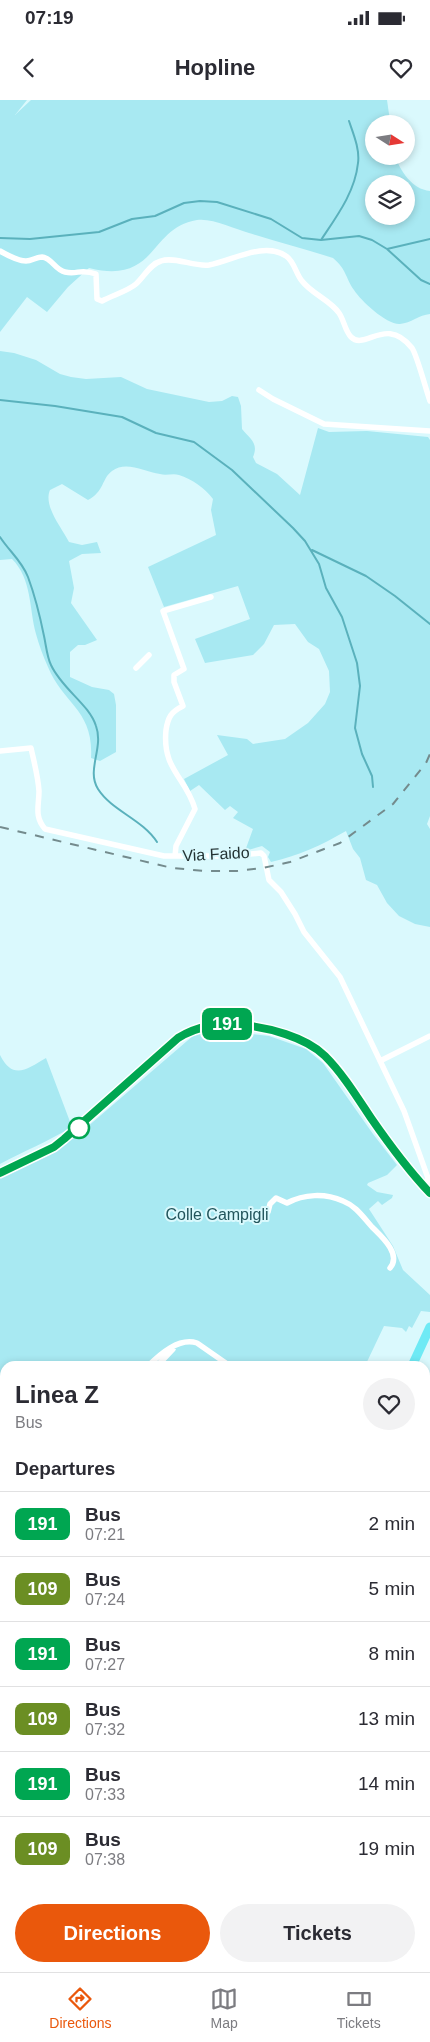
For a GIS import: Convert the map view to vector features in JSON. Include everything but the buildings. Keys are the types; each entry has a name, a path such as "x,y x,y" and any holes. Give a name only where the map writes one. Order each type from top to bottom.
{"main road":[{"path":"414,1361 430,1327"}],"street":[{"path":"0,251 25,261 44,257 56,268 64,272 86,270 96,274 97,298 102,301 135,285 152,266 161,260 168,259 194,266 208,265 259,252 278,251 288,257 302,281 338,312 352,338 365,340 384,333 395,334 411,347 430,401"},
{"path":"259,390 324,424 430,431"},
{"path":"175,856 176,846 195,809 169,760 166,749 167,720 173,711 183,706 174,675 184,669 163,611 211,597"},
{"path":"136,668 149,655"},
{"name":"Via Faido","path":"0,751 31,748 37,771 39,792 38,820 44,829 164,856 228,856 261,852 264,856 269,880 281,892 304,932 339,976 404,1111 428,1178 428,1191"},
{"path":"0,1173 54,1147 178,1038 193,1029 207,1025 227,1024 268,1029 308,1044 325,1056 346,1082 380,1131 428,1191"},
{"path":"380,1061 430,1036"},
{"path":"268,1212 270,1204 276,1198 287,1203 309,1195 326,1196 344,1201 362,1215 390,1247 394,1258 390,1268"},
{"path":"154,1361 164,1352 188,1342 194,1342 222,1361"},
{"path":"162,1361 176,1346"}],"green space":[{"path":"0,100 27,100 15,115 31,100 387,100 389,115 365,115 365,165 399,165 405,175 365,175 365,225 415,225 415,185 430,191 430,314 408,322 400,324 388,321 375,312 357,295 338,262 333,258 217,222 203,220 181,225 169,233 141,262 128,269 111,271 89,268 68,287 47,312 27,297 0,332"},
{"path":"0,351 36,360 60,374 71,377 86,379 121,377 147,389 209,402 222,401 232,396 238,397 241,406 242,429 254,445 255,452 253,457 256,463 277,474 300,495 318,428 329,432 367,431 428,437 430,440 430,816 427,824 430,829 430,927 415,924 399,916 387,903 377,885 366,880 360,858 353,849 346,831 310,850 271,862 268,857 270,852 262,846 245,851 253,829 233,818 238,812 230,806 225,810 199,785 190,791 184,779 228,755 217,735 247,739 253,744 285,739 308,723 325,704 330,692 329,671 319,649 308,642 295,624 274,625 264,644 253,655 205,663 195,639 250,619 238,586 164,607 148,567 216,535 211,510 213,499 198,484 179,475 162,475 136,468 123,467 112,471 106,477 97,493 88,500 62,484 50,490 49,503 51,510 69,542 82,545 97,542 101,553 82,554 69,561 74,588 71,603 97,640 85,645 78,645 70,652 70,677 92,687 109,690 114,694 116,705 116,752 100,761 91,758 91,742 83,718 54,680 41,650 36,634 27,585 23,576 12,559 0,560"},
{"name":"Colle Campigli","path":"218,1030 269,1036 306,1049 323,1063 397,1165 387,1175 368,1183 367,1185 377,1192 393,1195 392,1198 382,1205 378,1201 369,1209 393,1246 403,1270 430,1295 430,1312 421,1311 412,1328 409,1326 406,1332 402,1328 384,1326 367,1361 0,1361 0,1177 57,1150 79,1134 194,1035 201,1032"},
{"path":"0,1055 10,1068 15,1070 27,1069 46,1058 72,1127 0,1164"}],"waterway":[{"path":"321,240 349,194 356,174 358,152 349,121"},
{"path":"0,238 30,239 99,232 132,219 155,216 184,203 200,201 217,202 271,219 302,238 321,240 359,236 372,240 387,249 421,280 430,284"},
{"path":"387,249 430,239"},
{"path":"0,400 55,406 122,417 156,433 194,442 232,470 293,528 305,541 319,564 326,588 342,617 357,663 360,686 355,728 362,754 372,776 373,787"},
{"path":"0,537 28,577 51,665 62,682 93,718 98,734 94,767 95,782 98,789 104,797 143,827 157,842"},
{"path":"312,550 366,576 430,624"}],"railway":[{"path":"0,827 172,868 205,871 237,871 263,868 290,862 340,843 393,804 426,763 430,754"}],"bus line":[{"name":"191","path":"0,1173 40,1152 54,1147 75,1131 178,1038 193,1029 207,1025 227,1024 268,1029 308,1044 325,1056 346,1082 380,1131 430,1193"}]}
